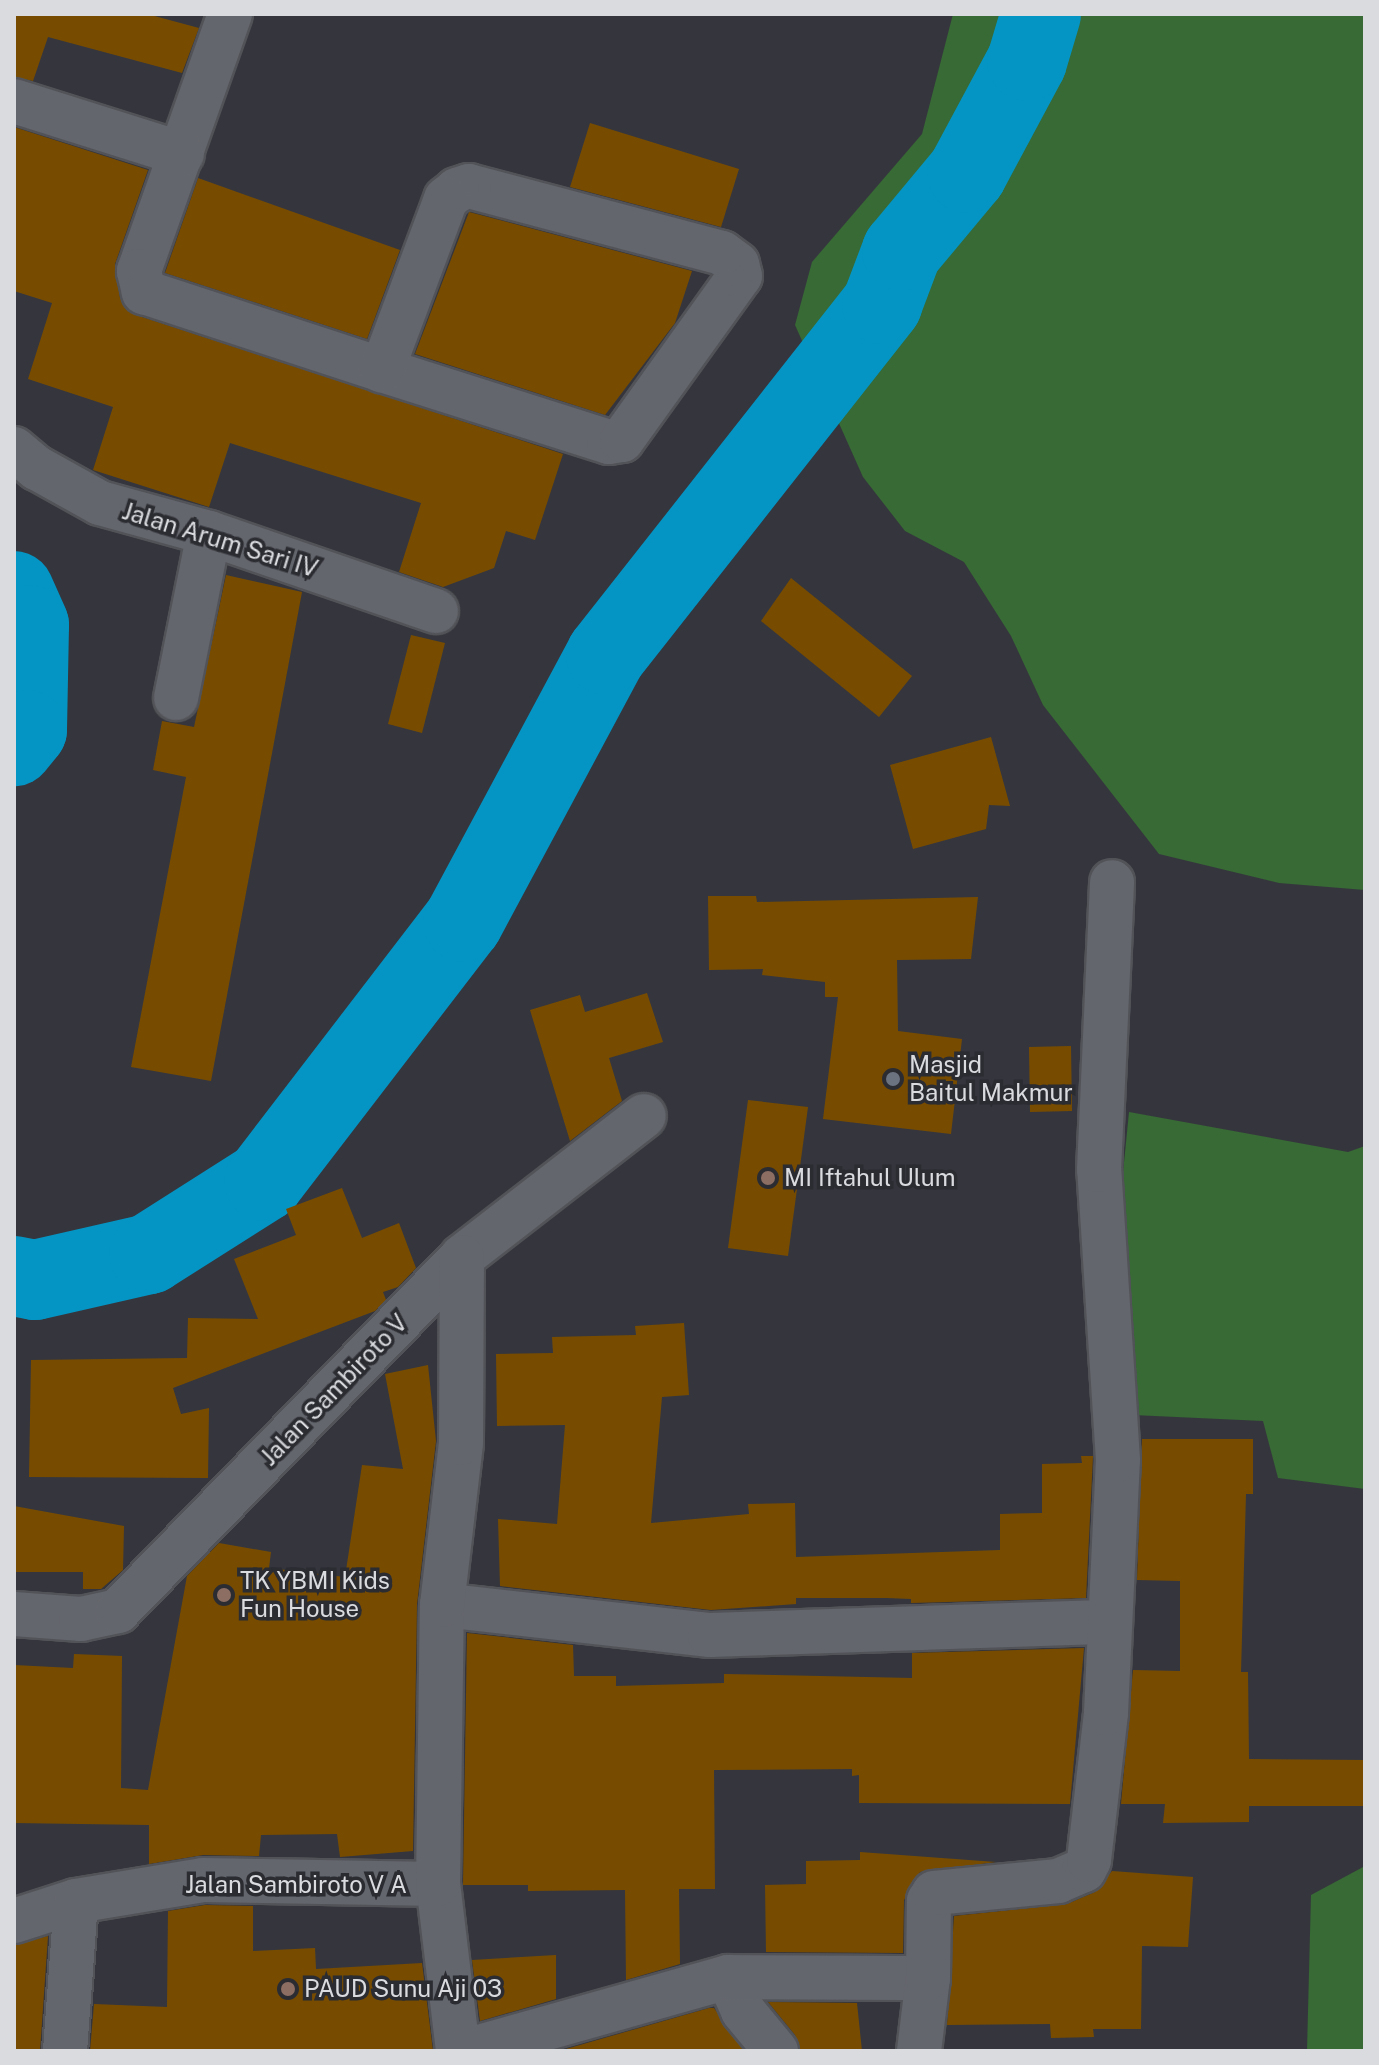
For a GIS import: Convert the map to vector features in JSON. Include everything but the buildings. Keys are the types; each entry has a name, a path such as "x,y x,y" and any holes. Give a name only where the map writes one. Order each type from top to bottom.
{"street":[{"path":"230,14 139,271 144,292 382,370 609,442 622,440 740,276 737,264 722,253 469,186 446,199 382,370"},
{"path":"14,101 182,154"},
{"name":"Jalan Arum Sari IV","path":"14,449 37,468 100,503 209,533 436,611"},
{"path":"176,698 209,533"},
{"path":"919,2051 928,1978 929,1901 934,1893 1058,1881 1084,1870 1089,1860 1110,1622 1118,1460 1099,1170 1112,882"},
{"name":"Jalan Sambiroto V","path":"14,1614 81,1619 118,1611 462,1257 644,1116"},
{"path":"458,2051 438,1884 442,1605 461,1443 462,1257"},
{"path":"442,1605 710,1635 1110,1622"},
{"name":"Jalan Sambiroto V A","path":"14,1921 76,1901 203,1880 438,1884"},
{"path":"65,2051 76,1901"},
{"path":"465,2051 728,1977 928,1978"},
{"path":"728,1977 743,2011 776,2051"}],"green space":[{"path":"953,14 1365,14 1365,890 1279,883 1159,854 1043,705 1011,636 964,562 905,531 863,477 795,325 812,262 922,134"},
{"path":"1129,1112 1348,1152 1365,1146 1365,1489 1278,1478 1263,1421 1133,1415 1122,1183"},
{"path":"1365,1866 1365,2051 1307,2051 1311,1895"}],"waterway":[{"path":"14,1276 35,1280 149,1254 264,1181 463,922 606,655 882,304 902,251 967,173 1027,61 1041,14"},
{"path":"14,591 29,625 27,730 14,746"}],"place":[{"name":"Masjid Baitul Makmur","path":"893,1079"},
{"name":"MI Iftahul Ulum","path":"768,1178"},
{"name":"TK YBMI Kids Fun House","path":"224,1595"},
{"name":"PAUD Sunu Aji 03","path":"288,1989"}]}
